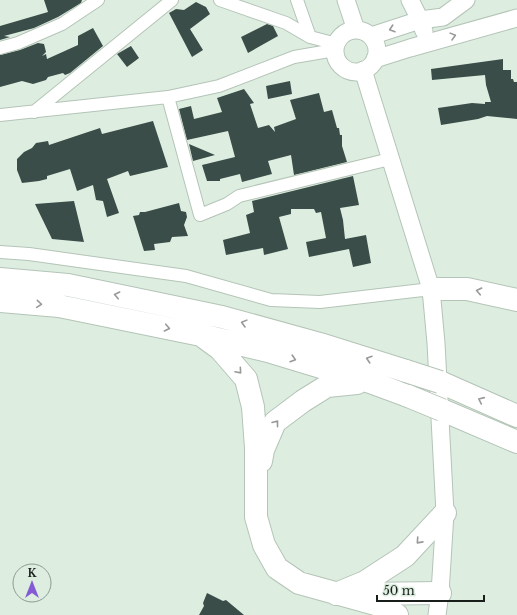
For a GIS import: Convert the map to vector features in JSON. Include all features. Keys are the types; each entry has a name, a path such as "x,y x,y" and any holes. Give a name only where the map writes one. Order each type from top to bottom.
{"highway":[{"path":"0,279 68,285 222,317 320,344 440,382 517,416"},
{"path":"431,289 467,289 517,300"},
{"path":"0,301 59,306 201,335 268,351 370,382 408,396 517,442"},
{"path":"201,335 220,349 246,379 253,407 256,448 256,517 264,545 277,568 298,584 379,605 397,615"},
{"path":"257,486 262,450 275,422 302,401 327,386 370,382"},
{"path":"336,594 365,582 405,556 445,513"},
{"path":"336,594 440,594"}],"street":[{"path":"0,48 18,43 62,24 98,0"},
{"path":"34,112 172,0"},
{"path":"220,0 286,23 310,37 336,47"},
{"path":"297,0 310,37"},
{"path":"346,0 363,33 376,47 375,58 368,68 356,72 344,68 336,57 336,47 344,34 363,33 420,20 443,17 466,0"},
{"path":"410,0 420,20 428,43"},
{"path":"375,58 517,18"},
{"path":"0,115 168,97 219,86 294,57 336,47"},
{"path":"362,70 431,289 436,343 445,513 440,594 437,615"},
{"path":"168,97 200,215 227,204 239,196 390,159"},
{"path":"0,252 29,254 186,276 271,300 320,302 431,289"}],"building":[{"path":"44,0 82,0 81,3 58,17 34,28 4,36 10,37 0,40 0,26 48,12"},
{"path":"196,2 206,7 210,14 190,29 203,50 192,57 169,13 176,9 184,10"},
{"path":"267,24 273,26 278,36 248,53 241,37"},
{"path":"93,28 103,46 70,73 65,75 63,73 48,77 46,80 33,84 22,81 0,87 0,55 20,50 38,43 44,44 46,52 42,56 46,54 47,59 78,45 78,36"},
{"path":"131,46 139,58 127,67 117,54"},
{"path":"503,59 503,70 511,70 511,79 513,79 514,82 517,82 517,119 487,116 478,119 441,125 438,108 472,103 485,104 485,102 491,102 485,75 432,80 431,69"},
{"path":"290,81 292,94 268,99 266,86"},
{"path":"244,89 254,103 250,104 258,128 269,125 275,132 274,127 296,119 290,100 319,93 324,112 332,110 337,128 339,128 340,135 342,135 342,146 347,162 294,175 291,155 268,161 272,174 242,182 240,174 220,179 220,181 207,181 202,165 235,157 228,131 187,140 179,109 191,106 194,119 222,112 217,98"},
{"path":"153,121 168,167 130,176 128,171 107,179 119,213 107,217 103,201 96,200 93,185 77,191 70,169 47,176 47,179 22,183 17,170 17,159 24,152 32,148 36,143 48,141 49,145 100,128 102,134"},
{"path":"189,144 215,155 193,161"},
{"path":"353,176 359,205 340,208 345,239 366,235 371,263 353,267 349,249 309,257 306,242 326,238 321,212 316,213 314,209 291,209 291,214 279,217 288,249 264,255 263,248 226,255 223,240 250,233 246,215 254,212 252,201"},
{"path":"74,201 84,242 52,239 35,204"},
{"path":"179,203 181,211 186,212 187,217 184,225 188,236 172,237 170,242 154,244 155,250 144,251 133,216 139,215 140,212"},
{"path":"207,593 223,601 226,600 244,615 199,615 204,606 203,603"}]}
